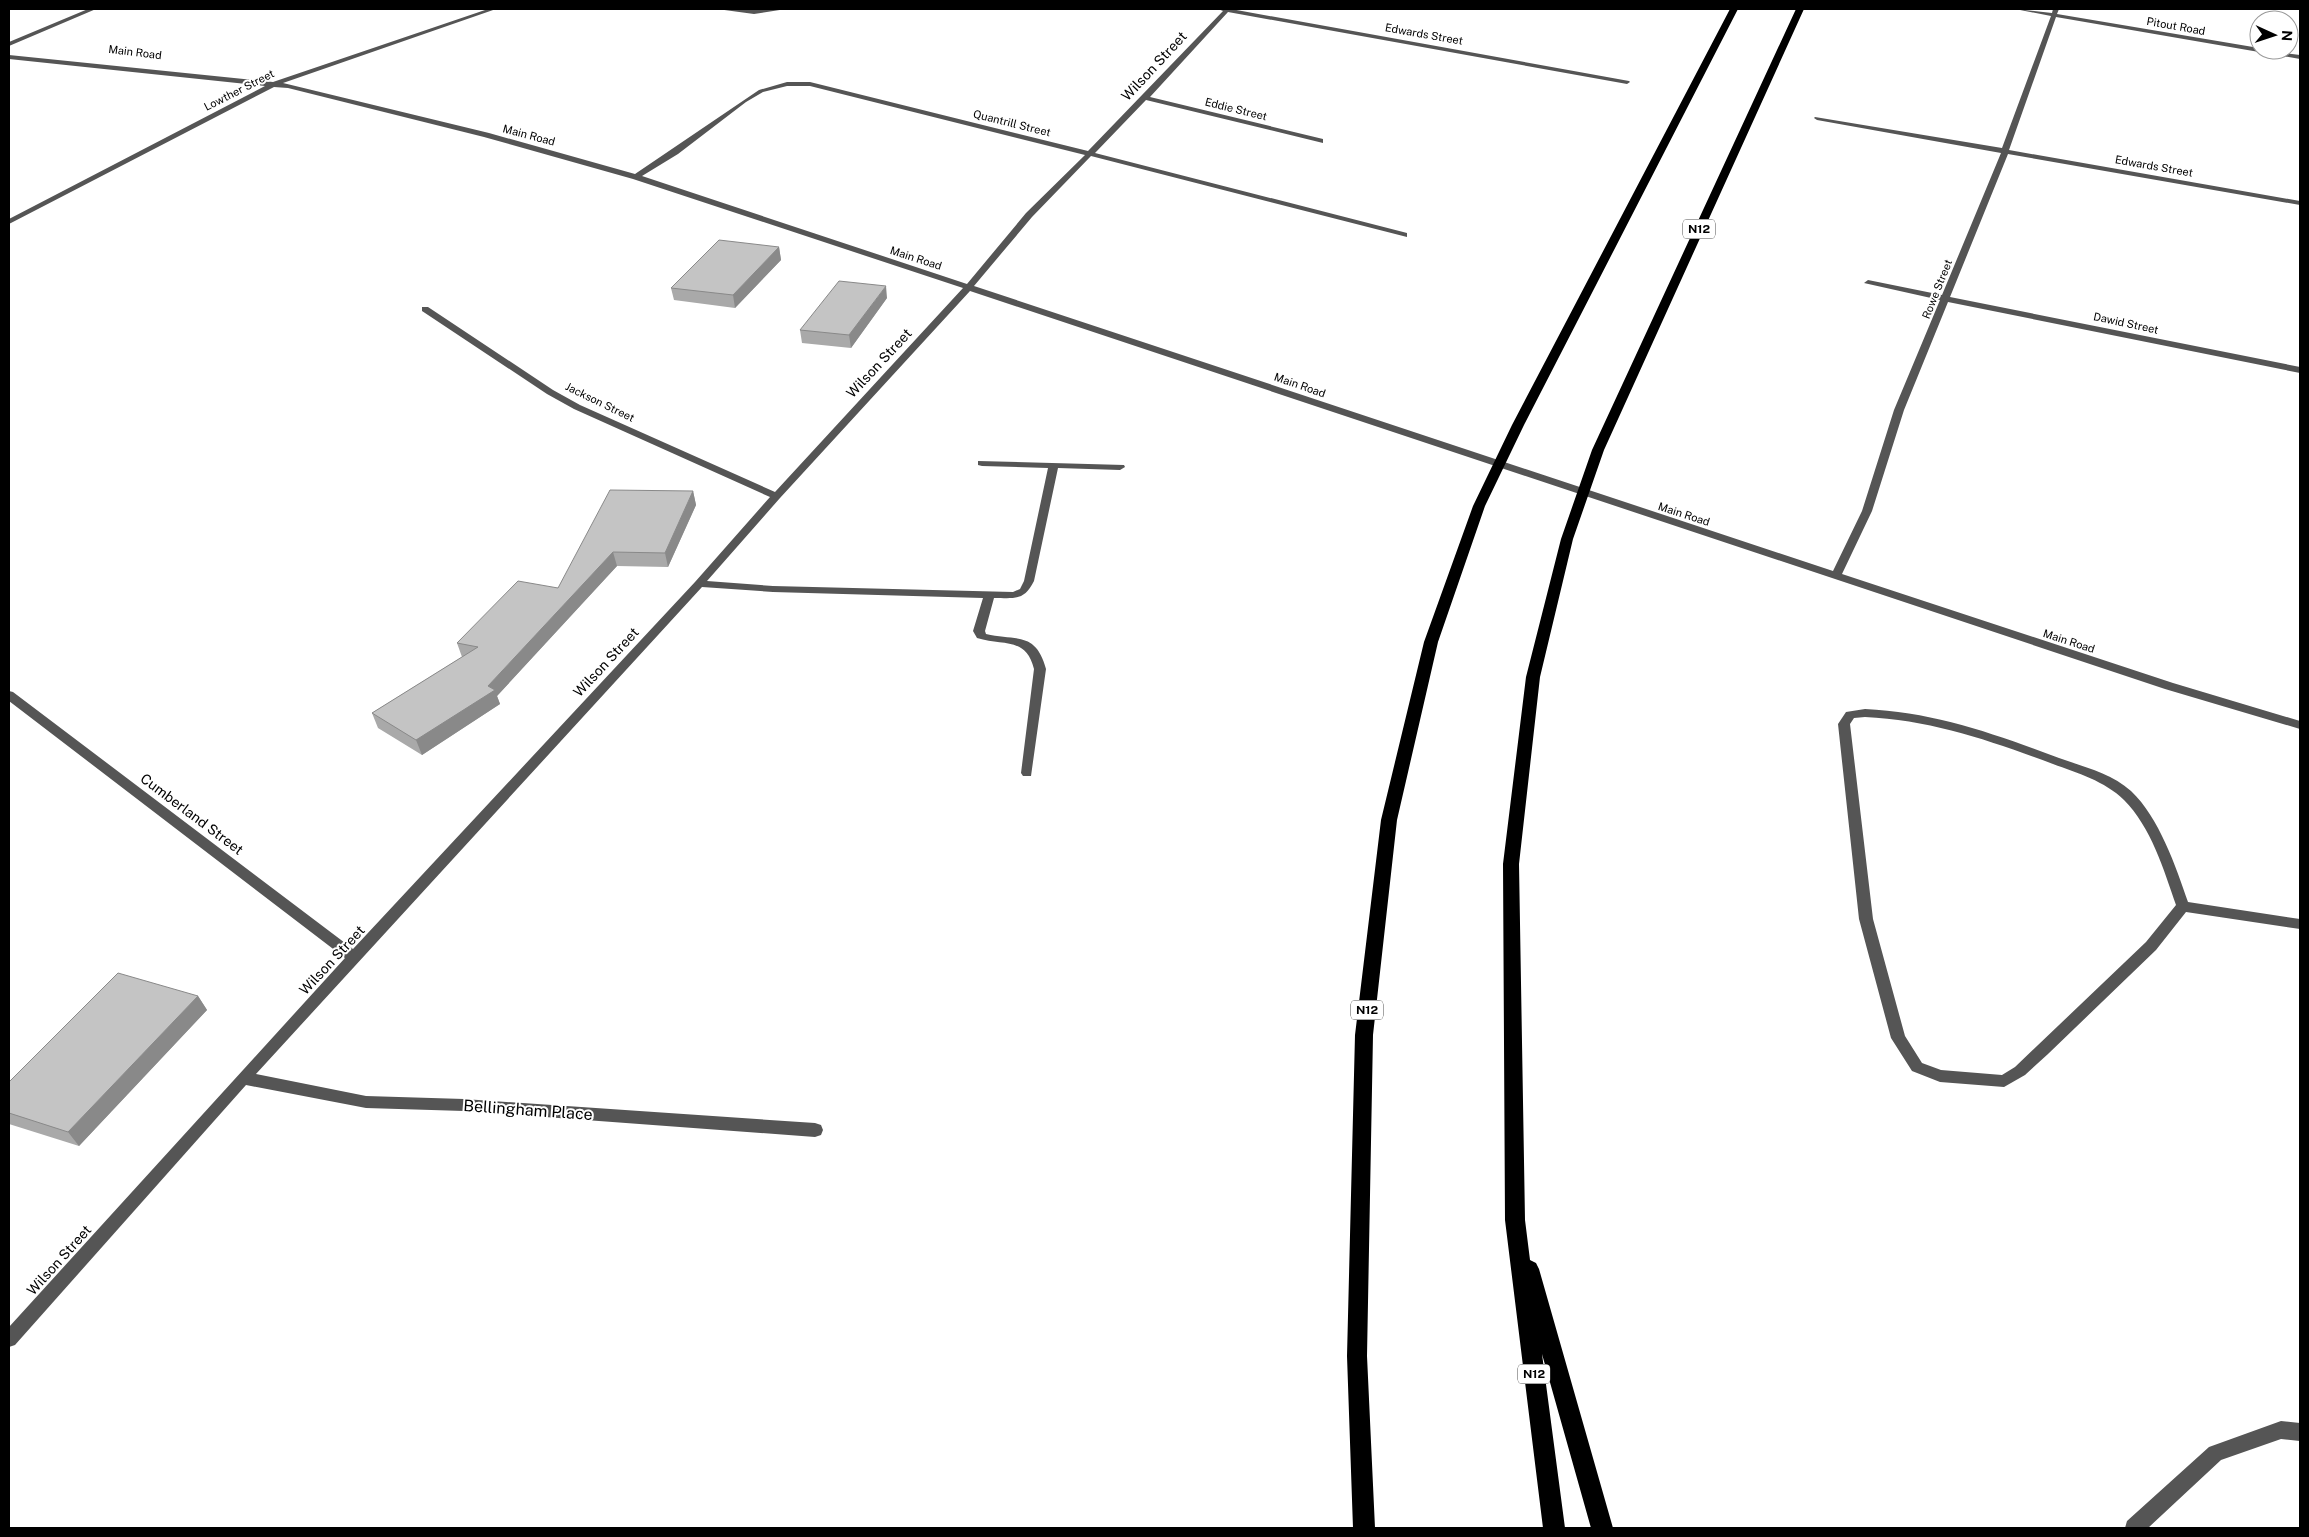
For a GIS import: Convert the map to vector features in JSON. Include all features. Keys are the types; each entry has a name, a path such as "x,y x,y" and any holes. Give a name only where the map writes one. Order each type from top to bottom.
{"highway":[{"name":"N12","path":"1364,1528 1357,1356 1364,1036 1389,820 1431,642 1479,506 1518,425 1734,9"},
{"name":"N12","path":"1554,1528 1515,1220 1511,864 1533,677 1567,539 1598,450 1800,9"},
{"path":"1515,1220 1602,1528"}],"street":[{"path":"9,44 93,9"},
{"name":"Lowther Street","path":"9,222 278,82 493,9"},
{"path":"720,9 754,12 783,9"},
{"name":"Edwards Street","path":"1217,9 1627,82"},
{"name":"Pitout Road","path":"2018,9 2056,12 2300,58"},
{"name":"Wilson Street","path":"9,1339 242,1078 699,584 776,496 969,287 1029,215 1145,98 1228,10"},
{"name":"Rowe Street","path":"1836,576 1867,511 1899,410 2005,151 2056,12"},
{"name":"Main Road","path":"9,50 278,82 486,135 636,177 2160,683 2300,725"},
{"name":"Main Road","path":"9,57 269,86 288,86"},
{"name":"Quantrill Street","path":"636,177 675,152 744,101 776,86 796,83 821,86 1404,235"},
{"name":"Eddie Street","path":"1145,98 1320,141"},
{"name":"Edwards Street","path":"1817,118 2300,203"},
{"name":"Dawid Street","path":"1868,283 2300,370"},
{"name":"Jackson Street","path":"425,309 550,392 577,407 776,496"},
{"path":"982,463 1120,467"},
{"path":"699,584 773,589 1015,595 1024,591 1029,581 1054,465"},
{"path":"990,594 979,631 981,636 1025,643 1033,648 1038,656 1040,669 1027,773"},
{"name":"Cumberland Street","path":"9,695 355,958"},
{"path":"1865,713 1913,715 1936,720 2012,744 2105,780 2127,795 2145,819 2184,906 2151,946 2043,1050 2020,1071 2004,1081 1940,1076 1917,1067 1898,1038 1866,920 1844,724 1850,715 1865,713"},
{"path":"2184,906 2300,924"},
{"name":"Bellingham Place","path":"242,1078 366,1102 464,1105 815,1130"},
{"path":"2134,1528 2214,1453 2282,1430 2300,1432"}],"building":[{"path":"719,240 779,247 733,295 671,288"},
{"path":"839,281 886,286 849,335 800,330"},
{"path":"610,490 693,491 665,553 613,552 488,686 495,690 416,740 372,713 478,647 457,643 518,581 558,588"},
{"path":"118,973 198,996 68,1132 9,1113 9,1082"}]}
